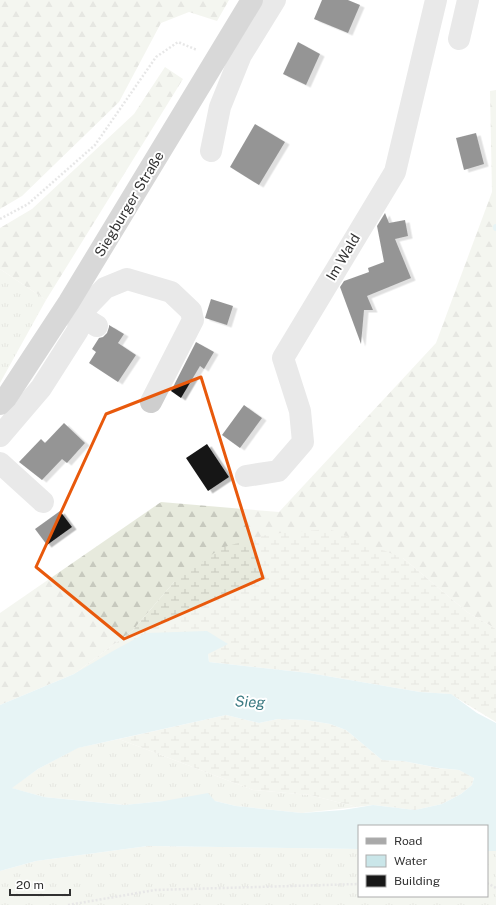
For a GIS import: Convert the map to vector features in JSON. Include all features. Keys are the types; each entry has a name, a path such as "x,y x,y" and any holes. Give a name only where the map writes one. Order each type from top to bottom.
{"main road":[{"name":"Siegburger Straße","path":"0,404 74,308 216,59 252,0"}],"street":[{"path":"210,151 220,107 241,55 275,0"},
{"name":"Im Wald","path":"246,476 278,471 303,442 300,411 283,358 395,172 436,0"},
{"path":"459,39 468,0"},
{"path":"216,59 241,55"},
{"path":"74,308 105,288 127,280 171,292 191,311 193,320 151,402"},
{"path":"74,308 97,326"},
{"path":"0,436 41,388 78,330 74,308"},
{"path":"0,463 43,502"}],"path":[{"path":"0,219 28,204 95,144 156,57 178,42 216,59"},
{"path":"68,905 155,890 358,884"}],"highlighted area":[{"path":"201,377 263,578 124,639 36,567 106,414"}],"green space":[{"path":"0,0 229,0 217,21 189,12 161,23 119,102 22,196 0,209"},
{"path":"165,67 183,79 46,300 0,269 0,228 32,209 134,114"},
{"path":"496,90 496,629 467,612 403,558 174,582 133,630 74,674 0,705 0,613 161,502 279,512 436,343 492,192 490,91"},
{"path":"0,269 46,300 0,383"},
{"path":"329,529 403,558 467,612 496,629 496,722 450,694 420,692 309,673 209,662 208,654 74,674 133,630 174,582 221,548 269,534"},
{"path":"226,715 259,723 278,719 306,720 330,724 346,730 382,760 403,761 438,768 459,770 474,777 472,785 461,794 442,804 415,810 373,805 357,807 310,795 253,790 119,739"},
{"path":"119,739 253,790 310,795 357,807 302,813 236,806 215,801 164,801 125,805 44,797 11,788 38,769 77,748"},
{"path":"148,846 358,849 358,897 488,897 488,851 496,851 496,905 0,905 0,871 36,861"}],"water":[{"name":"Sieg","path":"207,631 228,644 208,654 209,662 309,673 420,692 451,694 477,713 496,723 496,851 488,851 488,825 358,825 358,849 148,846 36,861 0,871 0,705 74,674 146,633","holes":["226,715 259,723 278,719 306,720 330,724 346,730 382,760 403,761 459,770 474,778 472,785 461,794 442,804 415,810 373,805 343,810 302,813 236,806 215,801 208,793 164,801 124,805 44,797 12,788 38,769 78,748"]}],"building":[{"path":"322,0 348,0 360,5 348,33 314,19"},
{"path":"298,42 320,54 306,85 283,74"},
{"path":"255,124 285,142 259,185 230,167"},
{"path":"476,133 484,164 464,170 456,138"},
{"path":"385,213 389,223 405,220 408,236 395,239 411,278 367,296 373,310 364,310 361,344 340,287 344,281 369,272 368,268 384,262 377,226"},
{"path":"211,299 233,306 227,325 205,318"},
{"path":"109,325 124,334 118,343 136,355 118,382 89,363 96,352 92,349 99,338 103,337 107,333"},
{"path":"196,342 214,352 204,369 200,366 181,398 171,391"},
{"path":"244,405 262,418 240,448 222,435"},
{"path":"64,423 85,443 67,463 62,459 42,480 19,462 41,439 45,443"},
{"path":"207,444 229,477 208,491 186,458"},
{"path":"60,511 72,527 47,545 35,529"}]}
